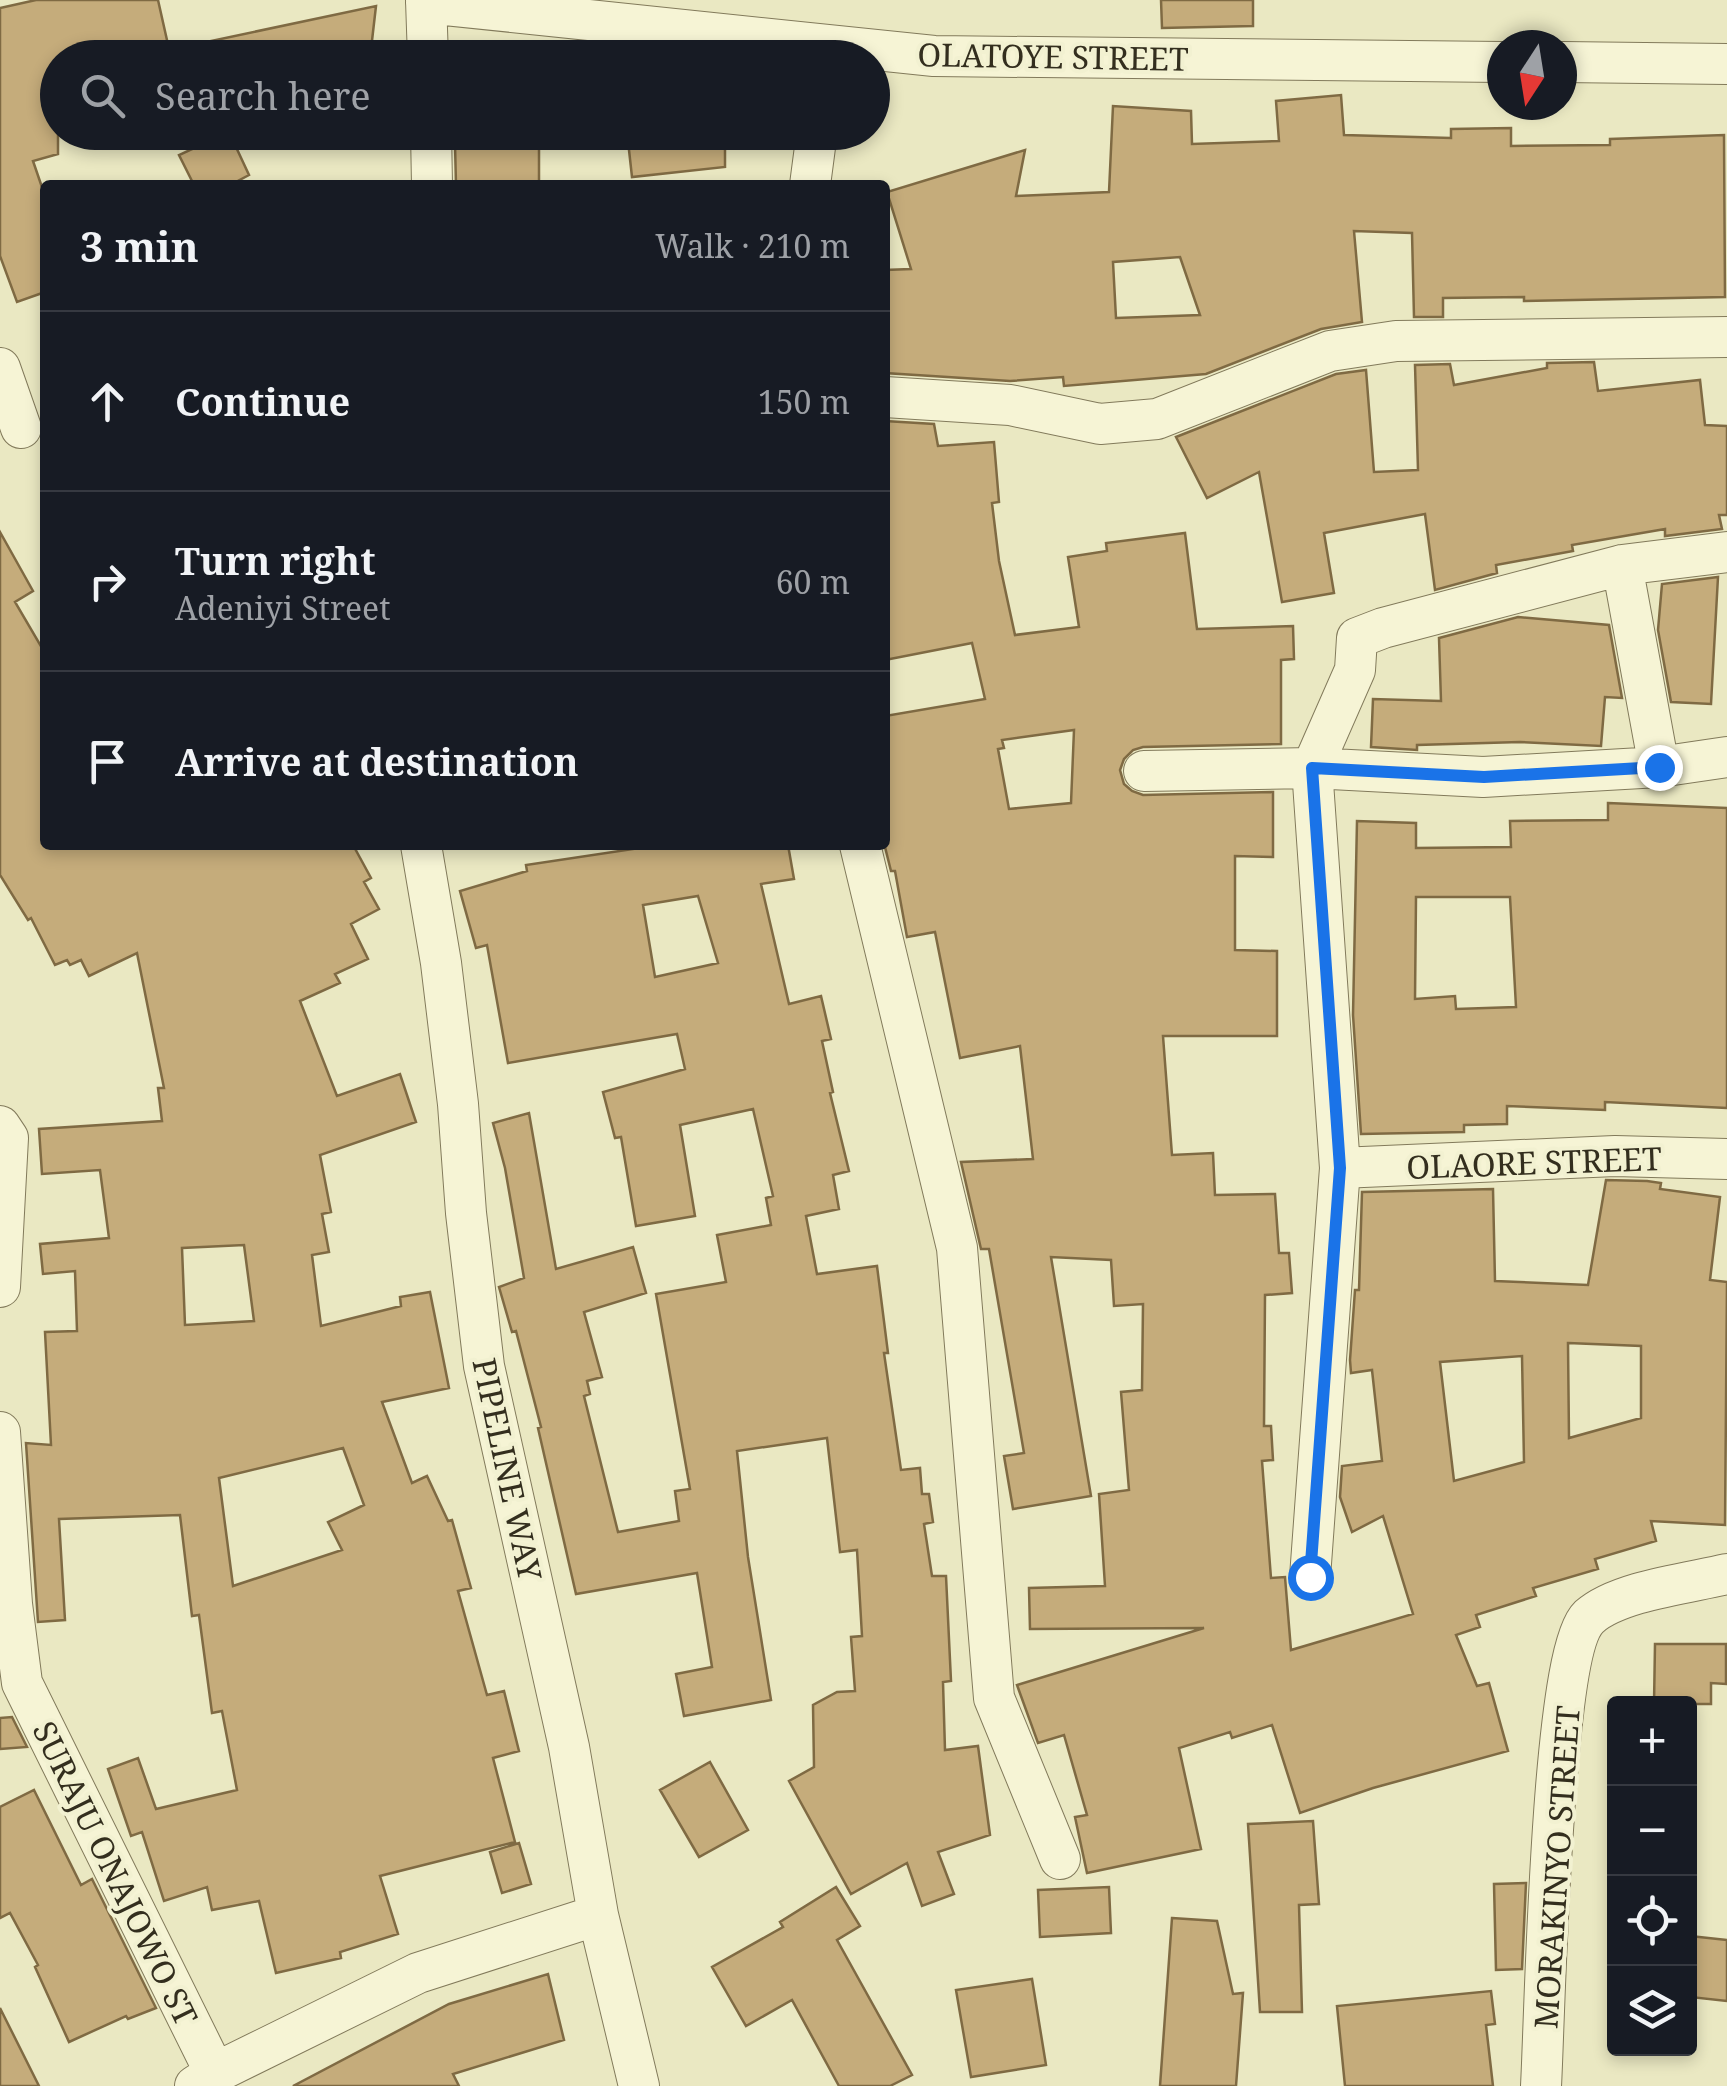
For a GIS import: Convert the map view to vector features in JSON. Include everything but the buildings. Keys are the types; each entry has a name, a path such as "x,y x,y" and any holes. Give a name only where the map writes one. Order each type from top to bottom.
{"street":[{"name":"OLATOYE STREET","path":"426,2 732,40"},
{"path":"426,2 427,40"},
{"name":"OLATOYE STREET","path":"890,54 1487,62"},
{"path":"1577,62 1727,64"},
{"path":"431,150 432,180"},
{"path":"811,180 815,150"},
{"path":"890,396 1010,405 1100,424 1156,419 1330,352 1396,341 1727,338"},
{"path":"0,368 22,429"},
{"path":"1310,1577 1340,1168 1312,768 1355,670 1357,638 1622,565 1727,552"},
{"path":"1622,565 1659,767"},
{"path":"1144,771 1312,768 1484,777 1659,767 1727,757"},
{"name":"PIPELINE WAY","path":"423,850 456,1086 484,1366 569,1747 598,1916 639,2086"},
{"path":"861,850 957,1248 994,1698 1060,1859"},
{"path":"0,1126 8,1138 0,1287"},
{"name":"OLAORE STREET","path":"1340,1168 1615,1156 1727,1158"},
{"name":"SURAJU ONAJOWO ST","path":"0,1432 12,1604 22,1683 205,2079"},
{"name":"MORAKINYO STREET","path":"1542,2086 1557,1760 1576,1641 1587,1619 1612,1602 1727,1574"},
{"path":"205,2079 418,1973 598,1916"}],"route":[{"path":"1310,1577 1340,1168 1312,768 1484,777 1659,767"}]}
